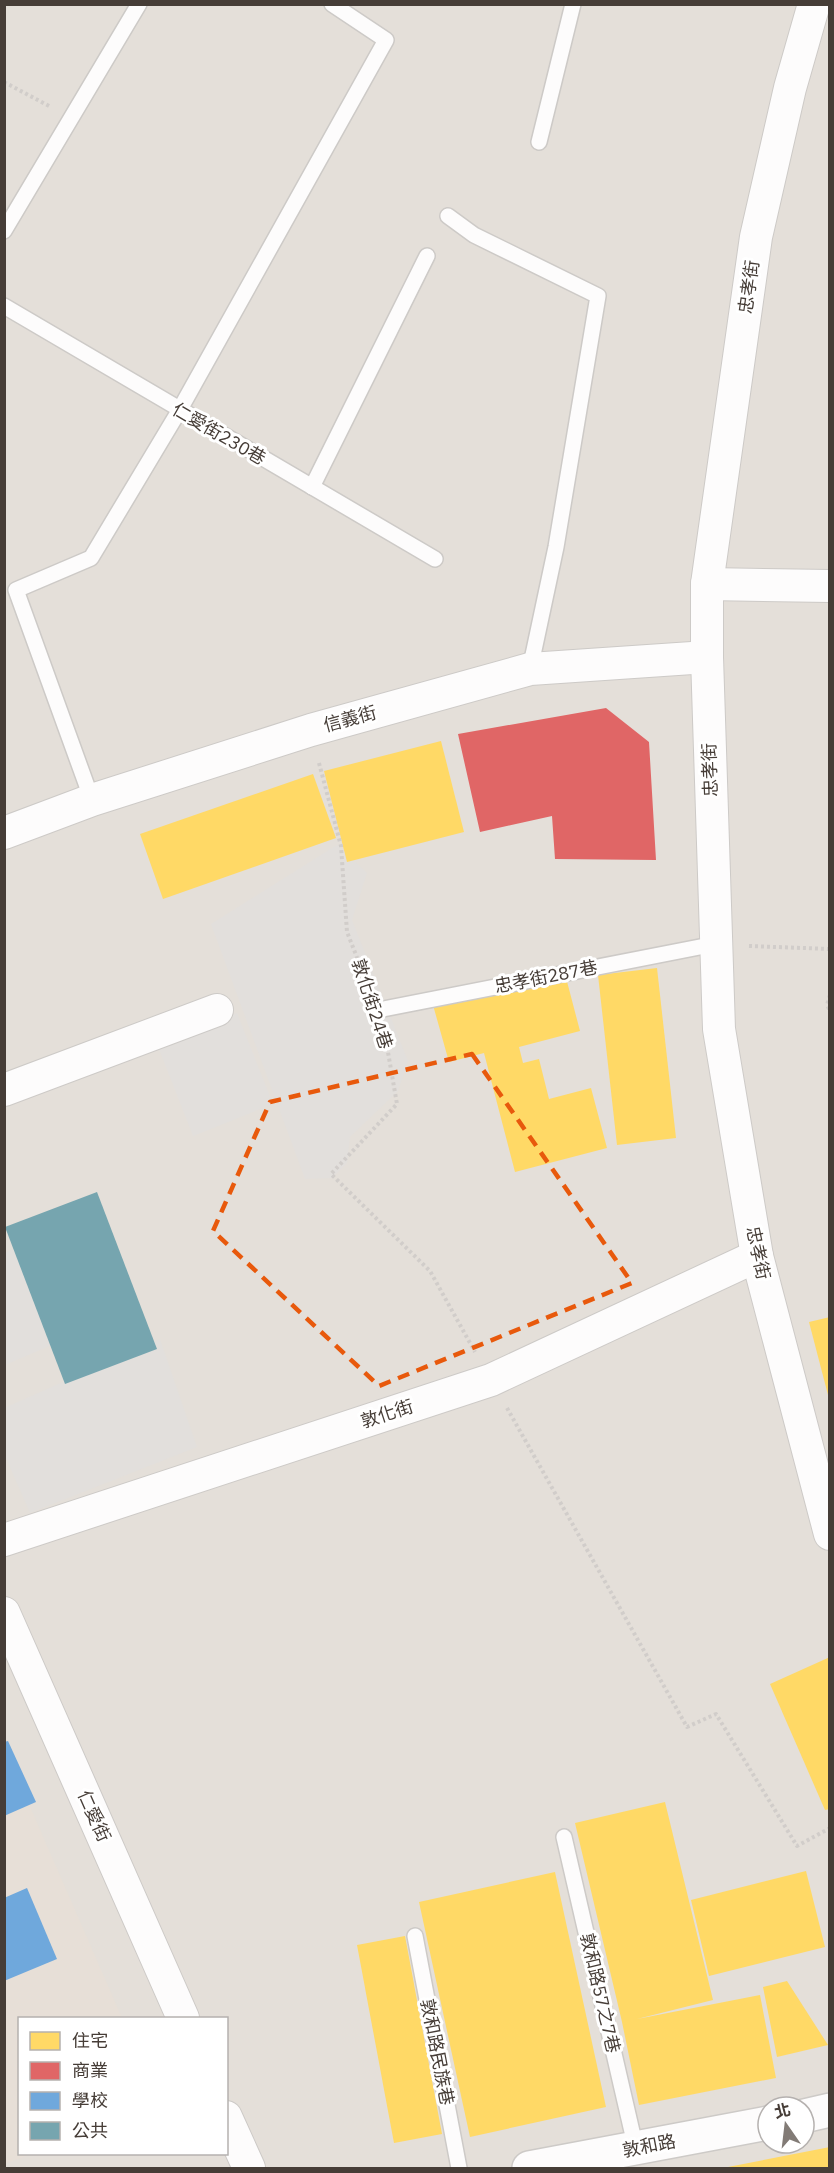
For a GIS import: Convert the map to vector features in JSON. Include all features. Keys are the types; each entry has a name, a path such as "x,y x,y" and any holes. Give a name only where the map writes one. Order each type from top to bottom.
{"street":[{"name":"忠孝街","path":"814,4 790,88 756,237 706,584 719,1029 757,1256 830,1534"},
{"path":"706,584 830,586"},
{"name":"信義街","path":"4,833 92,800 311,730 530,669 707,657"},
{"path":"4,1090 217,1010"},
{"name":"敦化街","path":"4,1540 491,1380 757,1256"},
{"name":"仁愛街","path":"4,1613 182,2017"},
{"path":"228,2122 249,2169"},
{"name":"敦和路","path":"529,2169 756,2125"}],"lane":[{"path":"4,231 139,4"},
{"path":"92,800 16,590 91,558 179,411 386,40 332,4"},
{"path":"539,142 573,4"},
{"path":"448,216 474,235 597,296 556,547 530,669"},
{"path":"312,488 427,256"},
{"name":"仁愛街230巷","path":"4,306 435,560"},
{"name":"忠孝街287巷","path":"378,1010 715,944"},
{"name":"敦和路57之7巷","path":"564,1837 636,2149"},
{"name":"敦和路民族巷","path":"415,1936 459,2169"}],"path":[{"path":"4,82 70,118"},
{"name":"敦化街24巷","path":"311,730 341,846 347,932 378,1010 388,1043 397,1104 331,1174 430,1270 687,1727 716,1714 797,1846 830,1828"},
{"path":"715,944 830,949"},
{"path":"830,994 827,1005 830,1011"}],"highlighted area":[{"path":"472,1054 632,1283 379,1386 213,1231 270,1102"}],"shaded area":[{"path":"5,5 829,5 829,2168 5,2168"},
{"path":"337,845 367,873 352,920 408,1061 398,1091 350,1137 347,1163 332,1178 305,1179 211,924"},
{"path":"237,1013 273,1104 193,1136 157,1044"},
{"path":"25,1243 68,1338 5,1365 5,1253"},
{"path":"160,1339 197,1447 30,1513 5,1456 4,1408"},
{"path":"4,1747 122,2017 18,2017 18,2155 28,2155 5,2164"}],"building: 住宅":[{"path":"441,741 464,832 347,862 324,771"},
{"path":"313,774 336,838 163,899 140,834"},
{"path":"657,968 676,1138 617,1145 598,975"},
{"path":"564,970 580,1031 519,1047 523,1063 539,1059 549,1099 591,1088 607,1148 515,1172 484,1053 449,1062 433,1005"},
{"path":"830,1317 830,1395 828,1395 809,1322"},
{"path":"830,1657 830,1809 825,1810 770,1684"},
{"path":"665,1802 713,2000 637,2019 760,1995 776,2078 639,2105 575,1823"},
{"path":"806,1871 825,1947 709,1976 691,1900"},
{"path":"555,1872 606,2107 470,2137 419,1902"},
{"path":"405,1936 442,2134 394,2143 357,1945"},
{"path":"787,1981 828,2045 777,2057 763,1987"},
{"path":"830,2147 830,2168 728,2168 789,2155 816,2155 816,2150"}],"building: 商業":[{"path":"606,708 649,742 656,860 555,859 552,816 480,832 458,734"}],"building: 學校":[{"path":"8,1741 36,1802 4,1816 4,1742"},
{"path":"27,1888 57,1959 4,1981 4,1898"}],"building: 公共":[{"path":"97,1192 157,1349 65,1384 5,1227"}]}
